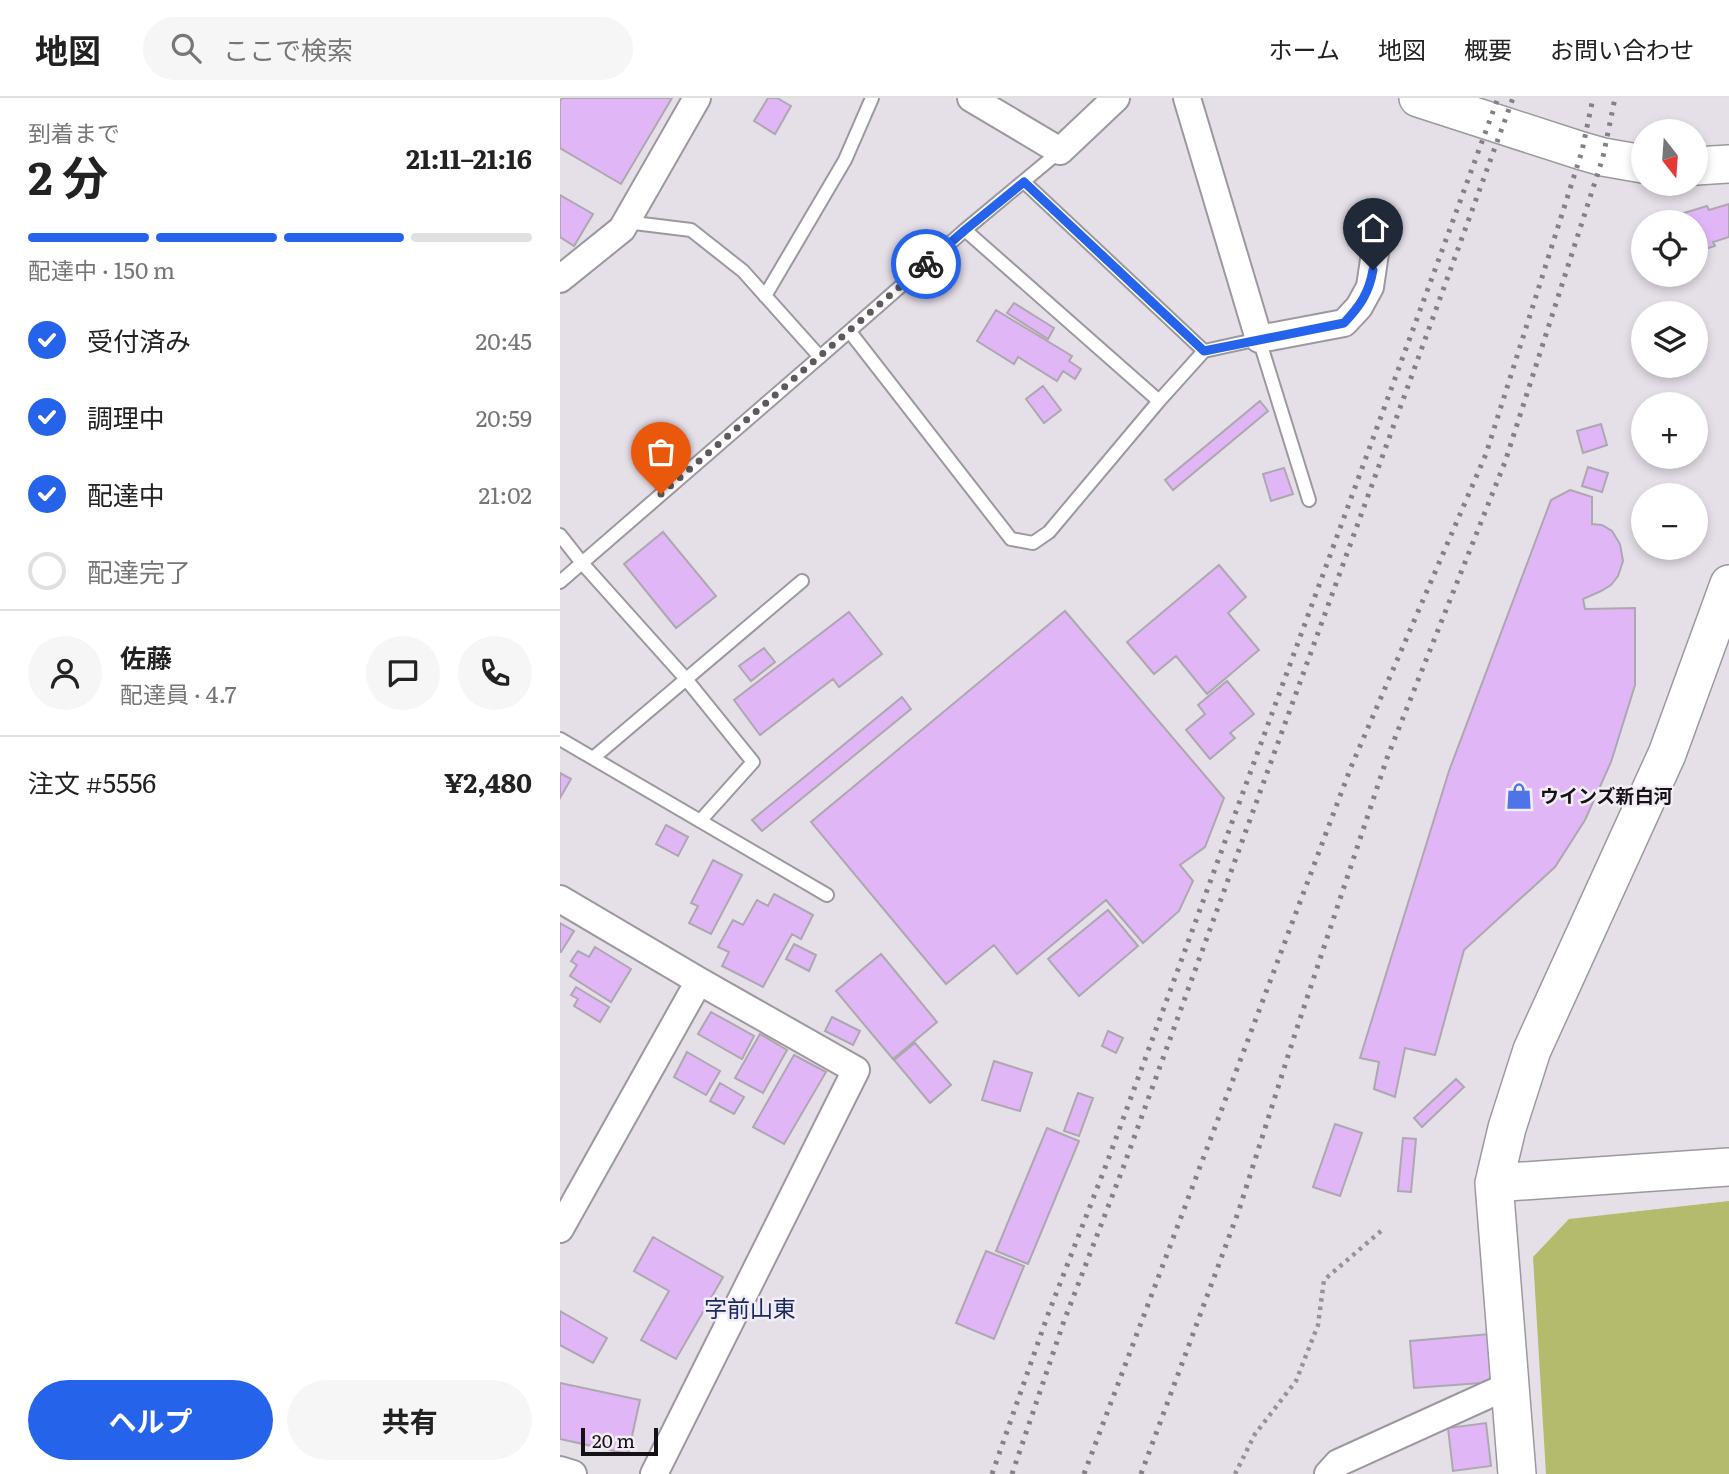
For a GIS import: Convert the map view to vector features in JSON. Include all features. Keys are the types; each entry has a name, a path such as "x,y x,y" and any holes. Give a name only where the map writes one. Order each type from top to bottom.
{"street":[{"path":"560,279 622,229 697,98"},
{"path":"971,98 1060,151 1116,98"},
{"path":"1187,98 1259,339 1344,323 1359,307 1370,287 1376,220"},
{"path":"1418,98 1603,157 1631,162"},
{"path":"1708,165 1729,164"},
{"path":"1517,1474 1494,1183 1507,1128 1532,1050 1667,754 1729,584"},
{"path":"560,899 856,1070 654,1474"},
{"path":"560,1229 699,981"},
{"path":"1494,1183 1729,1167"},
{"path":"1328,1474 1338,1463 1510,1385"},
{"path":"560,1470 573,1474"}],"lane":[{"path":"765,296 845,160 872,98"},
{"path":"560,582 965,230 1060,151"},
{"path":"1024,182 1204,351"},
{"path":"626,222 691,230 743,271 820,357"},
{"path":"965,230 1159,401"},
{"path":"850,331 1011,539 1033,543 1049,532 1204,351 1259,339 1309,500"},
{"path":"560,535 753,762 701,821"},
{"path":"593,758 802,581"},
{"path":"560,739 827,895"}],"path":[{"path":"1235,1474 1255,1434 1296,1381 1318,1325 1324,1280 1381,1231"}],"green space":[{"path":"1729,1201 1729,1474 1546,1474 1533,1257 1569,1219"}],"building":[{"path":"562,98 672,98 621,184 560,148"},
{"path":"768,98 777,98 791,106 775,134 754,121"},
{"path":"560,195 593,214 574,246 560,237"},
{"path":"1729,204 1729,237 1713,242 1715,246 1708,248 1708,210 1694,210 1707,206 1709,210"},
{"path":"1014,303 1054,328 1048,339 1007,313"},
{"path":"996,310 1072,356 1069,361 1081,369 1075,379 1063,371 1057,381 1018,357 1014,364 977,341"},
{"path":"1043,386 1061,410 1044,423 1026,399"},
{"path":"1260,401 1268,411 1173,490 1165,480"},
{"path":"1601,424 1607,445 1583,453 1577,431"},
{"path":"1588,467 1608,473 1602,492 1582,486"},
{"path":"1284,468 1293,494 1271,501 1263,474"},
{"name":"ウインズ新白河","path":"1570,490 1592,497 1592,524 1602,525 1612,531 1620,544 1623,561 1618,576 1611,585 1583,599 1585,609 1635,608 1635,685 1611,762 1585,820 1555,867 1464,950 1435,1055 1405,1048 1395,1097 1374,1089 1379,1062 1360,1058 1449,771 1551,500"},
{"path":"663,532 716,596 676,628 624,564"},
{"path":"1219,565 1246,597 1228,613 1259,650 1207,694 1176,656 1154,674 1127,642"},
{"path":"1065,611 1224,798 1205,847 1180,865 1193,881 1179,911 1143,943 1106,900 1017,974 994,945 946,984 811,822"},
{"path":"849,612 882,654 839,687 833,679 760,735 734,700"},
{"path":"764,648 775,662 751,681 739,666"},
{"path":"1227,681 1254,714 1230,733 1235,738 1210,759 1186,730 1205,714 1198,705"},
{"path":"902,697 911,709 762,831 752,820"},
{"path":"560,773 571,779 560,798"},
{"path":"666,825 688,837 678,856 656,844"},
{"path":"713,860 742,875 711,934 689,923 698,906 691,903"},
{"path":"774,894 813,915 801,939 792,934 763,987 722,966 729,952 718,947 733,920 743,925 757,900 768,906"},
{"path":"1108,910 1138,946 1079,996 1048,959"},
{"path":"560,923 574,931 561,952 560,951"},
{"path":"794,944 816,955 809,971 786,959"},
{"path":"595,947 631,969 611,1002 570,976 577,965 571,961 578,951 589,957"},
{"path":"881,954 937,1022 893,1059 836,991"},
{"path":"576,987 609,1007 600,1022 574,1006 578,999 571,995"},
{"path":"711,1012 754,1036 742,1059 698,1034"},
{"path":"832,1017 860,1031 853,1045 825,1031"},
{"path":"1108,1031 1123,1038 1116,1053 1102,1046"},
{"path":"760,1034 787,1050 763,1093 735,1078"},
{"path":"915,1043 951,1085 930,1103 894,1060"},
{"path":"687,1052 720,1071 706,1095 674,1077"},
{"path":"794,1055 826,1072 784,1144 753,1127"},
{"path":"994,1061 1032,1073 1020,1111 982,1100"},
{"path":"1456,1079 1464,1087 1422,1127 1414,1118"},
{"path":"720,1083 744,1097 734,1114 710,1101"},
{"path":"1078,1093 1093,1098 1079,1136 1064,1131"},
{"path":"1335,1124 1362,1133 1340,1196 1313,1187"},
{"path":"1047,1128 1079,1141 1028,1264 996,1251"},
{"path":"1403,1138 1416,1139 1411,1192 1398,1191"},
{"path":"653,1237 723,1277 676,1359 641,1340 669,1291 634,1271"},
{"path":"986,1251 1024,1266 994,1339 956,1323"},
{"path":"560,1311 607,1338 593,1363 560,1345"},
{"path":"1490,1334 1494,1382 1414,1388 1410,1341"},
{"path":"560,1383 640,1400 628,1454 560,1439"},
{"path":"1486,1423 1491,1466 1453,1471 1448,1428"}],"railway":[{"path":"992,1474 1047,1317 1108,1160 1498,98"},
{"path":"1012,1474 1064,1321 1123,1168 1513,98"},
{"path":"1084,1474 1351,767 1486,454 1582,151 1593,98"},
{"path":"1141,1474 1239,1210 1387,758 1505,462 1603,157 1615,98"}],"way so far":[{"path":"661,494 926,264"}],"place":[{"name":"ウインズ新白河","path":"1519,796"}],"district":[{"name":"字前山東","path":"750,1309"}],"route":[{"path":"926,264 1024,182 1204,351 1344,323 1359,307 1370,287 1373,270"}]}
